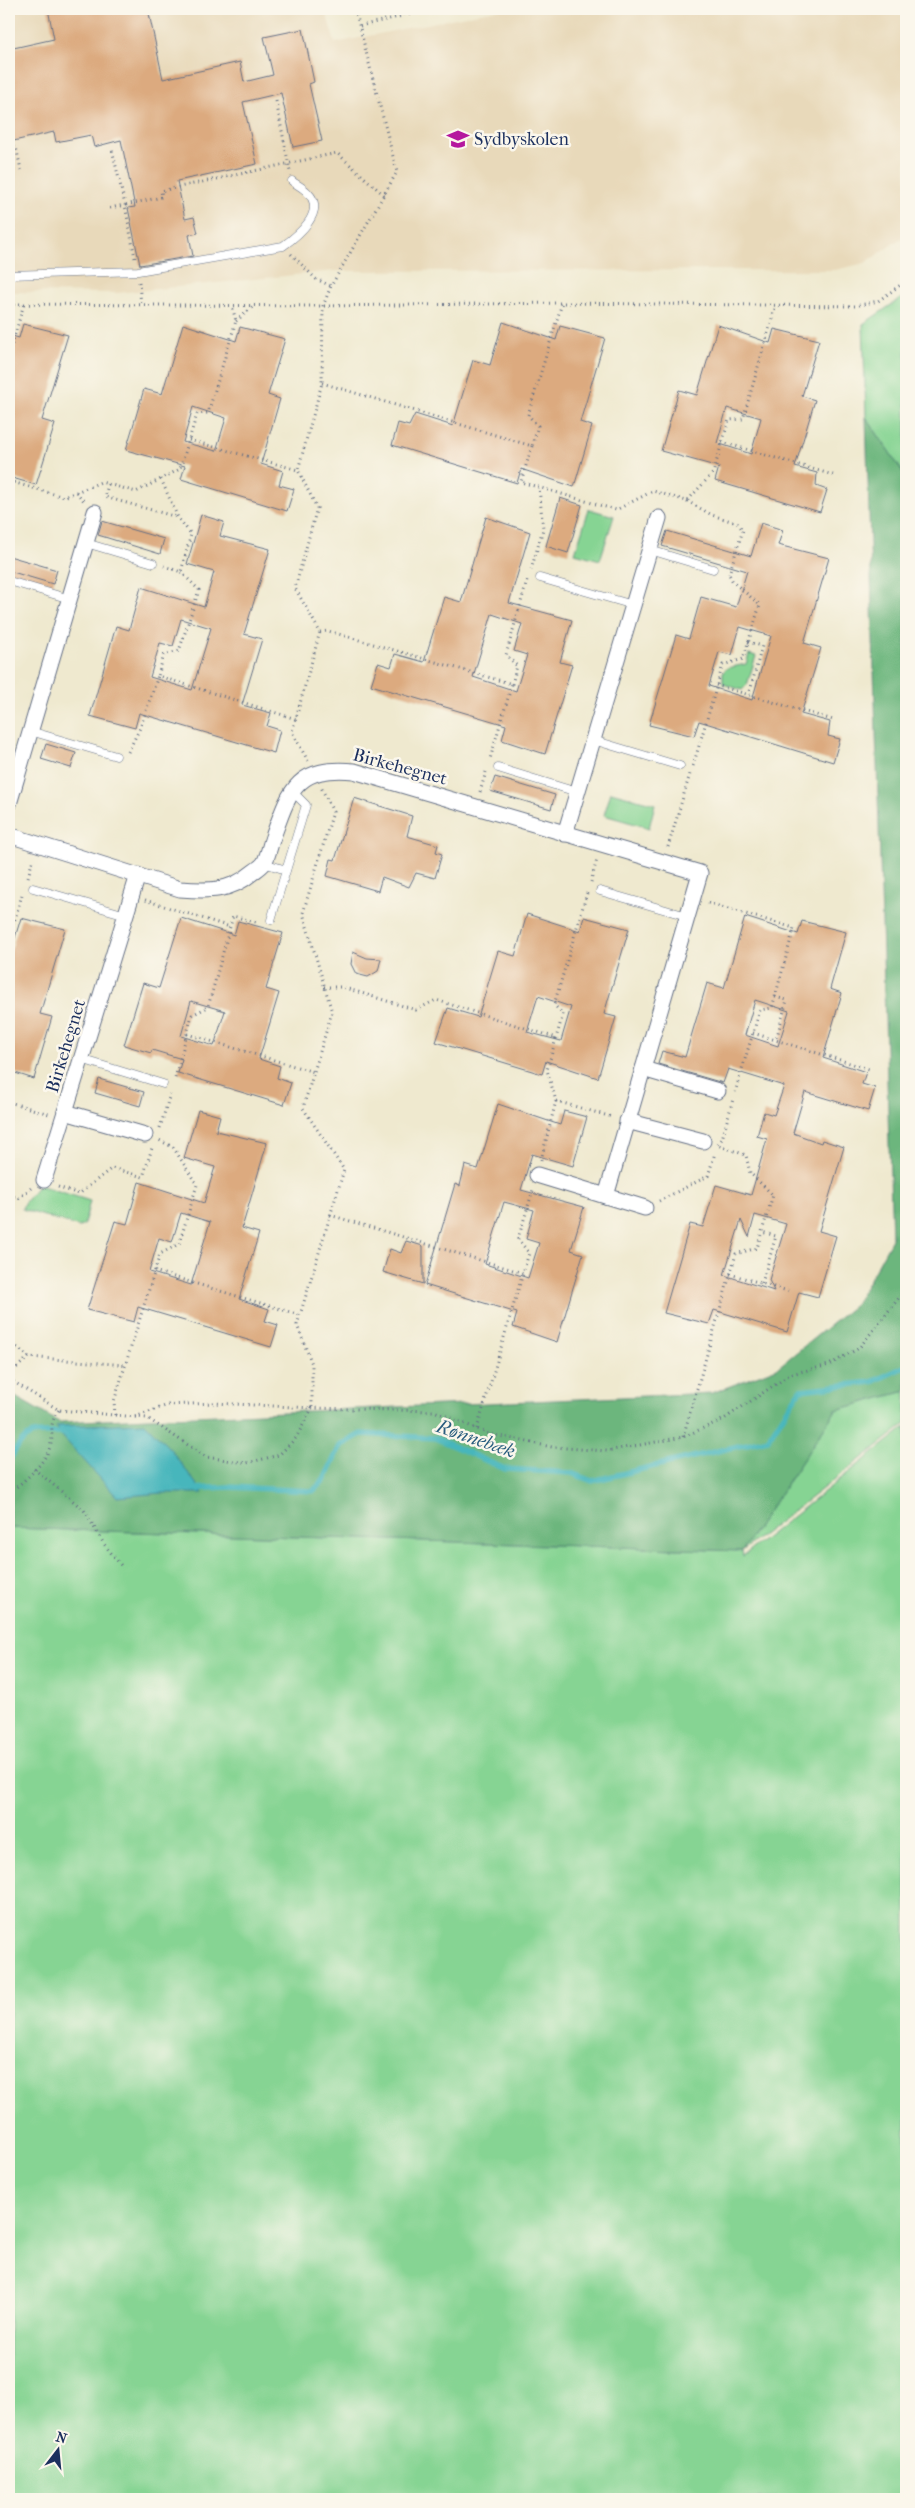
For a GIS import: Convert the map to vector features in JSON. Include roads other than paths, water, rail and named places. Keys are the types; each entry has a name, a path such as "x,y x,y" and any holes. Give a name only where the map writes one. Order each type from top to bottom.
{"street":[{"path":"9,804 12,784 30,731 95,512"},
{"path":"565,834 659,518"},
{"name":"Birkehegnet","path":"264,863 287,798 298,783 314,774 336,770 354,771 700,873 606,1196"},
{"path":"9,835 180,889 209,892 230,887 264,863"},
{"name":"Birkehegnet","path":"44,1180 138,876"},
{"path":"643,1069 718,1092"},
{"name":"Birkehegnet","path":"64,1115 150,1137"},
{"path":"628,1121 710,1143"},
{"path":"537,1175 645,1208"}],"lane":[{"path":"9,275 138,271 283,246 300,234 311,218 313,205 308,193 292,181"},
{"path":"86,543 152,563"},
{"path":"650,550 713,569"},
{"path":"540,578 633,605"},
{"path":"9,581 70,599"},
{"path":"30,731 116,756"},
{"path":"593,740 680,766"},
{"path":"498,768 577,792"},
{"path":"271,920 306,805 292,791"},
{"path":"264,863 286,870"},
{"path":"33,888 126,915"},
{"path":"600,890 687,916"},
{"path":"82,1059 164,1084"}],"water":[{"path":"145,1423 171,1450 203,1493 162,1493 117,1497 62,1436 56,1426"}],"waterway":[{"name":"Rønnebæk","path":"192,1489 228,1487 313,1491 324,1480 340,1446 361,1434 435,1438 505,1469 571,1473 592,1481 768,1439 800,1390 872,1382 906,1366"},
{"name":"Rønnebæk","path":"9,1461 26,1437 37,1433 67,1433"}],"place":[{"name":"Sydbyskolen","path":"458,139"}]}
